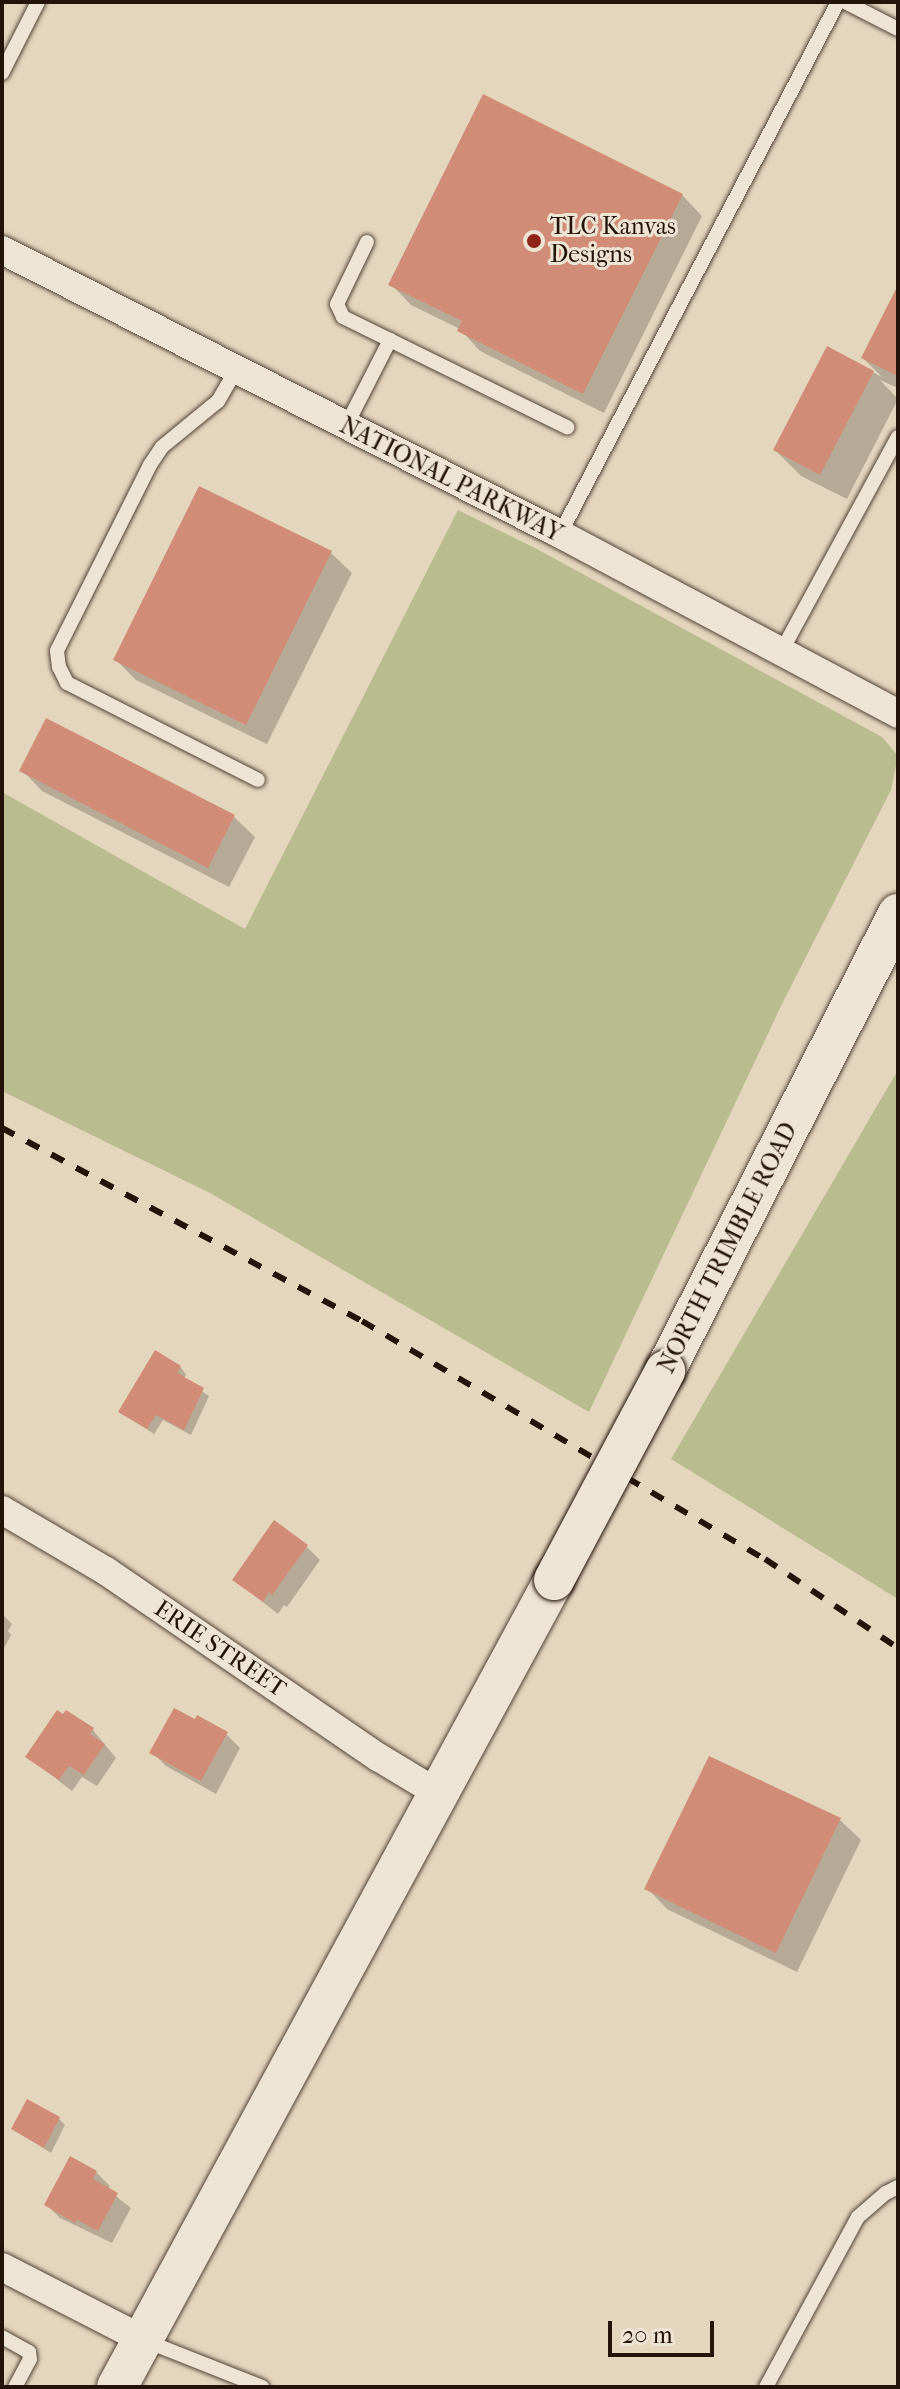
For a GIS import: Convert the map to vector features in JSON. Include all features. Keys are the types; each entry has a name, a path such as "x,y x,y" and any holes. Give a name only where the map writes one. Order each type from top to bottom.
{"main road":[{"name":"NORTH TRIMBLE ROAD","path":"117,2387 665,1371 898,914"}],"street":[{"name":"NATIONAL PARKWAY","path":"2,250 560,534 780,654 898,714"},
{"name":"ERIE STREET","path":"2,1510 106,1571 378,1757 436,1792"},
{"path":"2,2267 142,2339"}],"lane":[{"path":"2,73 38,2"},
{"path":"560,534 838,2"},
{"path":"845,2 898,29"},
{"path":"367,242 337,304 337,311 567,427"},
{"path":"346,426 390,340"},
{"path":"236,370 218,401 162,447 150,465 57,651 59,667 67,683 258,780"},
{"path":"780,654 898,437"},
{"path":"766,2387 858,2217 898,2187"},
{"path":"2,2337 29,2352 30,2359 15,2387"},
{"path":"142,2339 262,2387"}],"green space":[{"path":"458,510 535,548 882,737 898,756 891,790 783,1002 589,1412 210,1193 2,1091 2,792 245,929"},
{"path":"898,1070 898,1599 671,1459"}],"building":[{"name":"TLC Kanvas Designs","path":"483,94 683,194 583,394 457,331 462,321 388,285"},
{"path":"898,285 898,376 861,358"},
{"path":"827,346 874,371 820,475 773,450"},
{"path":"199,486 332,551 246,725 113,660"},
{"path":"46,718 235,815 208,868 19,771"},
{"path":"155,1350 181,1366 177,1373 204,1388 184,1430 156,1415 147,1429 118,1412"},
{"path":"274,1520 308,1545 272,1595 269,1592 263,1602 232,1580"},
{"path":"174,1708 195,1719 197,1715 228,1732 201,1781 149,1753"},
{"path":"57,1710 63,1714 66,1710 94,1728 90,1734 105,1744 84,1775 69,1766 59,1780 25,1757"},
{"path":"709,1756 841,1818 776,1953 644,1889"},
{"path":"27,2099 60,2117 44,2148 11,2129"},
{"path":"70,2156 97,2171 93,2179 118,2193 98,2231 77,2220 75,2223 44,2205"}],"railway":[{"path":"2,1128 362,1321 765,1559 898,1648"}],"place":[{"name":"TLC Kanvas Designs","path":"534,241"}]}
